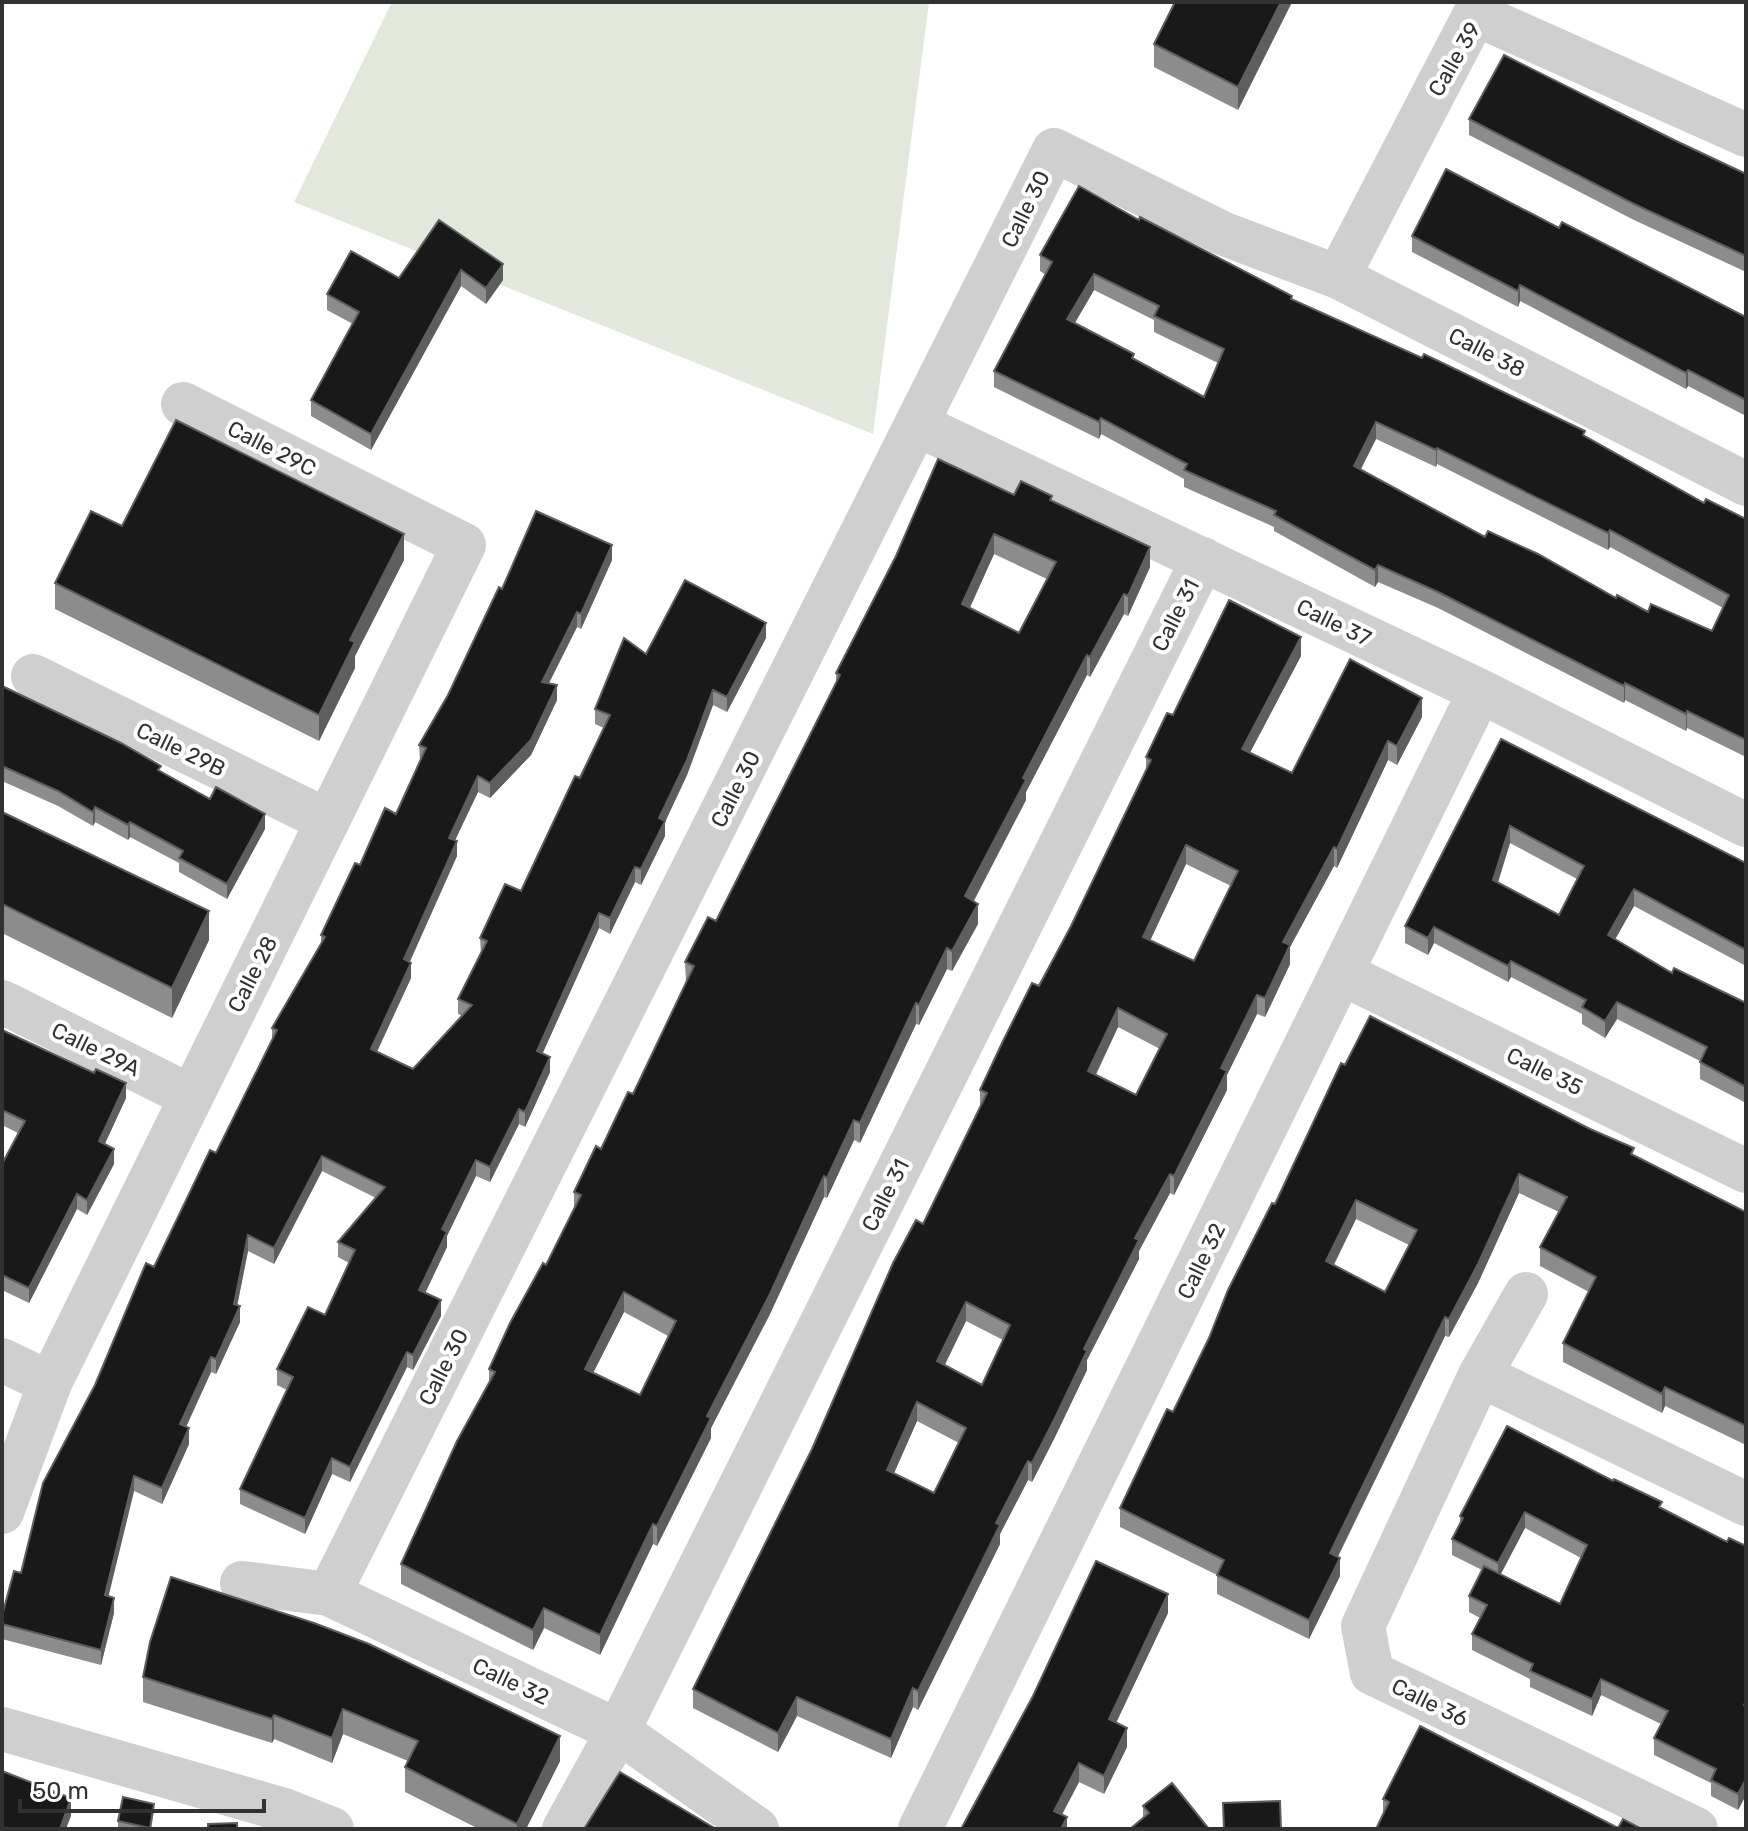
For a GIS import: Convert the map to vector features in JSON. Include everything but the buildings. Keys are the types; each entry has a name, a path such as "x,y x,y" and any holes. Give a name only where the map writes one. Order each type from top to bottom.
{"street":[{"name":"Calle 39","path":"1338,277 1475,14 1746,135"},
{"name":"Calle 30","path":"329,1594 1054,150 1222,233"},
{"name":"Calle 38","path":"1222,233 1338,277 1746,484"},
{"name":"Calle 29C","path":"183,404 360,493"},
{"name":"Calle 37","path":"918,425 1480,691 1746,825"},
{"name":"Calle 28","path":"2,1512 50,1383 464,545 360,493"},
{"name":"Calle 31","path":"564,1829 618,1731 1203,559"},
{"name":"Calle 29B","path":"33,676 328,821"},
{"name":"Calle 32","path":"920,1829 1480,691"},
{"name":"Calle 35","path":"1343,974 1746,1171"},
{"name":"Calle 29A","path":"2,1002 190,1096"},
{"name":"Calle 36","path":"1526,1294 1480,1375 1363,1626 1372,1673 1696,1829"},
{"path":"2,1360 50,1383"},
{"path":"1480,1375 1746,1504"},
{"name":"Calle 32","path":"242,1583 329,1594 618,1731 757,1829"},
{"path":"2,1729 284,1810 332,1829"}],"shaded area":[{"path":"392,2 929,2 873,434 294,202"}]}
